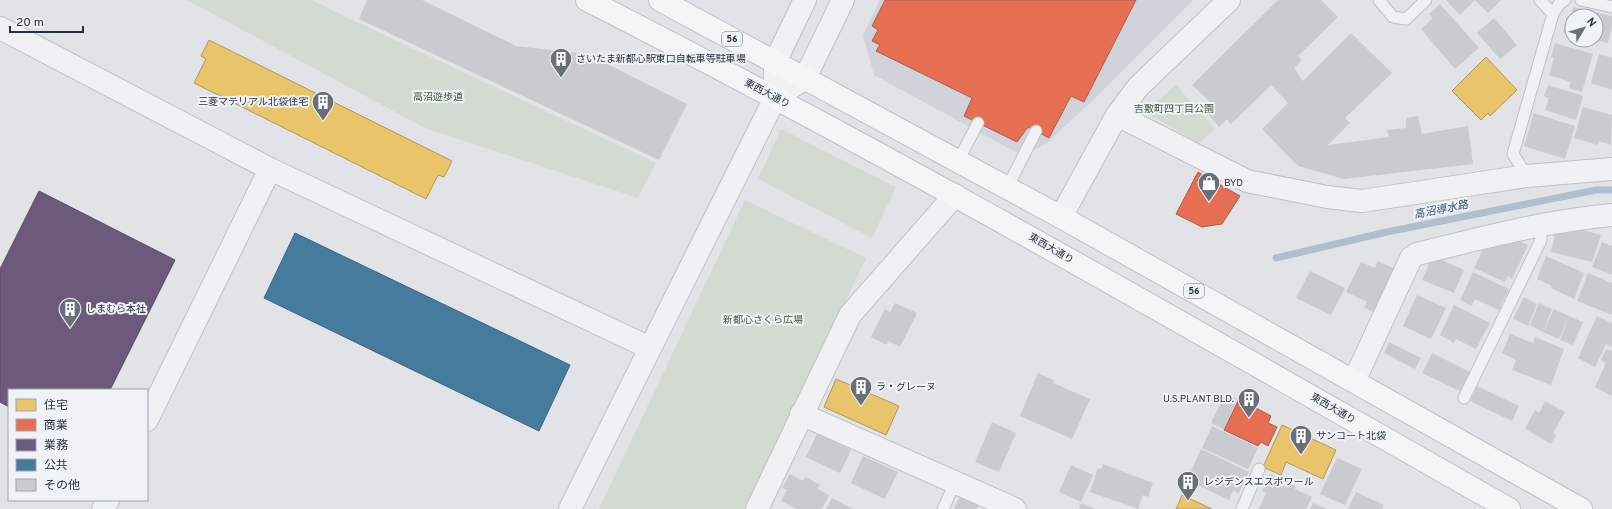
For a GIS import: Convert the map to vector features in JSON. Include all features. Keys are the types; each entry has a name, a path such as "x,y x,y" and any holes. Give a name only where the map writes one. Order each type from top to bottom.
{"main road":[{"name":"東西大通り","path":"587,0 775,98 955,195 1509,509"},
{"name":"56","path":"660,0 1061,217 1581,509"}],"street":[{"path":"570,509 775,98 775,62 805,0"},
{"path":"775,98 805,78 843,0"},
{"path":"1061,217 1117,115 1138,87 1229,0"},
{"path":"0,28 270,169 650,348"},
{"path":"1117,115 1247,181 1344,200 1362,201 1527,176 1612,169"},
{"path":"148,418 270,169"},
{"path":"757,509 801,414 850,315 955,195"},
{"path":"1354,381 1411,258 1417,254 1540,225 1588,217 1612,215"},
{"path":"801,414 1015,509"}],"lane":[{"path":"1379,0 1394,17 1406,18 1426,0"},
{"path":"1540,0 1553,14"},
{"path":"1527,176 1513,154 1553,14 1559,4 1564,0"},
{"path":"1581,0 1612,7"},
{"path":"958,161 978,123"},
{"path":"1007,188 1036,131"},
{"path":"1464,398 1541,240 1540,225"},
{"path":"1242,509 1259,469"},
{"path":"943,509 955,482"}],"shaded area":[{"path":"880,0 1193,0 1094,99 1047,143 1023,156 874,75 863,35"}],"green space":[{"name":"高沼遊歩道","path":"187,0 312,0 656,163 638,198 425,128"},
{"name":"吉敷町四丁目公園","path":"1176,85 1215,129 1199,143 1145,112"},
{"path":"781,129 896,187 872,238 758,179"},
{"name":"新都心さくら広場","path":"745,200 866,258 747,509 599,509"}],"building: 住宅":[{"name":"三菱マテリアル北袋住宅","path":"209,40 452,161 444,177 438,175 426,199 194,83 206,59 201,56"},
{"path":"1486,57 1517,90 1490,116 1488,113 1481,120 1452,91"},
{"name":"ラ・グレーヌ","path":"836,379 899,406 886,435 824,407"},
{"name":"サンコート北袋","path":"1282,425 1336,450 1323,479 1286,462 1281,475 1263,467"},
{"name":"レジデンスエスポワール","path":"1182,495 1212,509 1176,509"}],"building: 商業":[{"path":"885,0 1136,0 1084,102 1071,96 1049,138 1028,127 1017,142 964,116 972,98 876,51 880,45 872,41 878,30 872,26"},
{"path":"1198,172 1240,196 1222,224 1202,227 1176,214"},
{"name":"U.S.PLANT BLD.","path":"1239,399 1271,416 1268,423 1277,427 1268,446 1261,442 1258,446 1224,430"}],"building: 業務":[{"name":"しまむら本社","path":"39,191 175,260 110,389 8,389 8,406 0,402 0,269"}],"building: 公共":[{"path":"295,233 570,365 539,431 264,298"}],"building: その他":[{"name":"さいたま新都心駅東口自転車等駐車場","path":"367,0 422,0 516,46 587,54 687,104 659,160 359,19"},
{"path":"1278,0 1321,0 1338,17 1298,56 1302,60 1294,68 1303,81 1351,33 1392,73 1345,118 1350,123 1328,145 1389,137 1387,130 1406,128 1406,118 1418,116 1422,134 1468,126 1473,164 1344,179 1298,166 1262,129 1288,103 1271,85 1231,124 1227,119 1219,127 1206,112 1214,106 1192,85"},
{"path":"1446,0 1475,0 1460,15"},
{"path":"1475,0 1501,0 1488,13"},
{"path":"1440,4 1479,48 1455,69 1421,29 1433,18 1429,14"},
{"path":"1604,14 1612,16 1612,26 1608,43 1604,42"},
{"path":"1494,18 1517,45 1500,59 1477,33"},
{"path":"1555,43 1564,46 1564,48 1572,48 1593,54 1582,92 1569,88 1571,82 1549,75 1554,58 1551,57"},
{"path":"1599,54 1612,58 1612,90 1591,83"},
{"path":"1548,85 1583,96 1576,120 1545,110 1549,98 1544,96"},
{"path":"1583,107 1612,115 1611,145 1599,141 1598,145 1574,138"},
{"path":"1534,113 1575,126 1565,159 1524,146"},
{"path":"1557,226 1571,227 1601,235 1592,262 1551,252"},
{"path":"1510,237 1528,245 1512,279 1508,276 1505,282 1474,268 1487,241"},
{"path":"1602,242 1612,246 1612,275 1592,267"},
{"path":"1546,256 1584,273 1574,299 1551,288 1552,286 1537,279"},
{"path":"1437,258 1464,270 1454,293 1422,280 1430,261 1435,263"},
{"path":"1378,261 1397,270 1376,314 1364,307 1367,302 1346,292 1361,262 1375,268"},
{"path":"1310,271 1345,288 1331,315 1296,298"},
{"path":"1473,272 1509,289 1499,310 1475,299 1472,306 1460,300"},
{"path":"1588,273 1612,283 1612,315 1577,301"},
{"path":"1417,295 1446,308 1431,339 1403,326"},
{"path":"1524,297 1537,304 1528,326 1513,319"},
{"path":"895,303 917,313 900,347 888,341 886,345 871,337 885,309 890,312"},
{"path":"1539,303 1552,309 1543,332 1530,325"},
{"path":"1454,305 1490,323 1476,349 1456,339 1454,343 1440,335"},
{"path":"1554,309 1569,316 1559,339 1543,332"},
{"path":"1569,316 1583,322 1573,345 1560,340"},
{"path":"1597,316 1612,323 1612,347 1606,344 1595,367 1578,358"},
{"path":"1510,334 1533,343 1535,337 1564,349 1551,385 1512,370 1516,360 1502,353"},
{"path":"1389,342 1421,358 1415,369 1384,353"},
{"path":"1606,349 1612,351 1612,396 1595,387 1606,363 1601,360"},
{"path":"1432,353 1470,372 1460,391 1422,373"},
{"path":"1038,373 1054,380 1053,383 1090,399 1072,439 1020,416"},
{"path":"1477,386 1519,406 1512,421 1470,401"},
{"path":"1225,394 1237,399 1224,429 1211,423"},
{"path":"1545,401 1565,412 1553,433 1556,435 1551,444 1525,429 1535,410 1539,413"},
{"path":"992,422 1016,433 999,472 975,462"},
{"path":"1212,426 1258,448 1248,469 1202,448"},
{"path":"817,434 851,450 840,473 806,457"},
{"path":"1201,449 1249,472 1239,493 1233,491 1229,500 1187,480"},
{"path":"863,456 898,472 885,499 851,483"},
{"path":"1337,458 1362,469 1345,505 1320,494"},
{"path":"1103,464 1153,483 1148,497 1143,495 1138,509 1090,492 1098,468 1101,469"},
{"path":"1071,465 1093,475 1081,502 1059,492"},
{"path":"790,474 803,481 805,477 820,485 818,489 829,495 822,509 796,509 781,501 787,490 782,488"},
{"path":"1270,474 1296,486 1295,489 1312,497 1306,509 1259,509 1266,493 1262,491"},
{"path":"1356,492 1384,505 1382,509 1348,509"},
{"path":"961,494 980,504 977,509 954,509"},
{"path":"832,498 853,509 826,509"},
{"path":"1081,503 1096,509 1079,509"},
{"path":"1313,503 1327,509 1310,509"}],"waterway":[{"name":"高沼導水路","path":"1276,258 1387,232 1596,190 1612,190"}],"place":[{"name":"さいたま新都心駅東口自転車等駐車場","path":"561,78"},
{"name":"三菱マテリアル北袋住宅","path":"323,122"},
{"name":"BYD","path":"1209,202"},
{"name":"しまむら本社","path":"70,328"},
{"name":"ラ・グレーヌ","path":"861,406"},
{"name":"U.S.PLANT BLD.","path":"1249,418"},
{"name":"サンコート北袋","path":"1301,456"},
{"name":"レジデンスエスポワール","path":"1188,502"}]}
